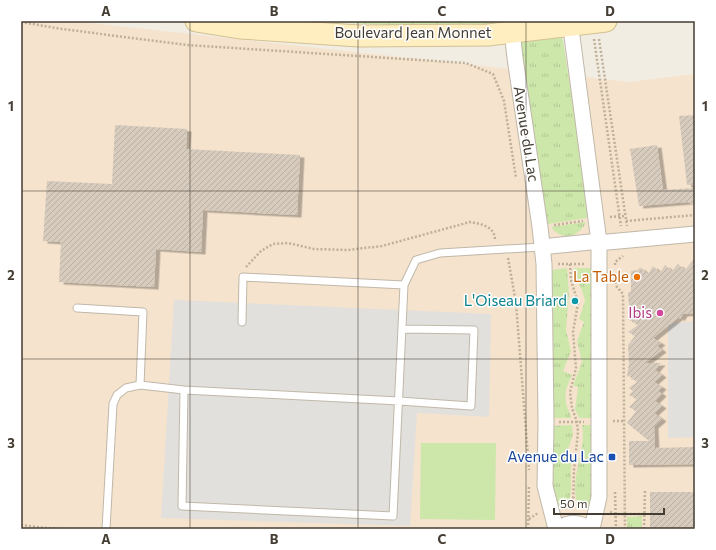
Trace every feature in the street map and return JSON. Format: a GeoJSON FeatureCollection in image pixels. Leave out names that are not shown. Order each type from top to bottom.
{"type":"FeatureCollection","features":[{"type":"Feature","properties":{"kind":"main road","name":"Boulevard Jean Monnet"},"geometry":{"type":"LineString","coordinates":[[196,21],[240,28],[359,36],[488,35],[511,26],[570,24],[599,31]]}},
{"type":"Feature","properties":{"kind":"street"},"geometry":{"type":"LineString","coordinates":[[558,529],[563,526],[577,523],[585,525],[591,529],[599,498],[598,242],[570,24]]}},
{"type":"Feature","properties":{"kind":"street","name":"Avenue du Lac"},"geometry":{"type":"LineString","coordinates":[[511,26],[514,58],[540,227],[544,264],[546,430],[545,486],[558,529]]}},
{"type":"Feature","properties":{"kind":"street"},"geometry":{"type":"LineString","coordinates":[[541,247],[695,234]]}},
{"type":"Feature","properties":{"kind":"lane"},"geometry":{"type":"LineString","coordinates":[[184,390],[182,506],[394,516],[404,285],[416,260],[440,253],[541,247]]}},
{"type":"Feature","properties":{"kind":"lane"},"geometry":{"type":"LineString","coordinates":[[242,322],[243,277],[404,285]]}},
{"type":"Feature","properties":{"kind":"lane"},"geometry":{"type":"LineString","coordinates":[[78,308],[143,312],[140,386]]}},
{"type":"Feature","properties":{"kind":"lane"},"geometry":{"type":"LineString","coordinates":[[106,529],[113,404],[117,395],[126,388],[140,386],[184,390],[471,406],[474,330],[402,329]]}},
{"type":"Feature","properties":{"kind":"path"},"geometry":{"type":"LineString","coordinates":[[21,22],[62,29],[187,45],[466,63],[493,74],[504,101],[517,185]]}},
{"type":"Feature","properties":{"kind":"path"},"geometry":{"type":"LineString","coordinates":[[599,31],[626,221],[623,240]]}},
{"type":"Feature","properties":{"kind":"path"},"geometry":{"type":"LineString","coordinates":[[599,31],[621,232],[630,254],[615,262],[615,270]]}},
{"type":"Feature","properties":{"kind":"path"},"geometry":{"type":"LineString","coordinates":[[606,218],[625,216]]}},
{"type":"Feature","properties":{"kind":"path"},"geometry":{"type":"LineString","coordinates":[[626,221],[695,216]]}},
{"type":"Feature","properties":{"kind":"path"},"geometry":{"type":"LineString","coordinates":[[551,225],[586,220]]}},
{"type":"Feature","properties":{"kind":"path"},"geometry":{"type":"LineString","coordinates":[[243,277],[245,268],[261,251],[273,244],[348,250],[382,246],[470,222],[484,224],[495,234],[496,240],[508,258],[516,303],[529,473]]}},
{"type":"Feature","properties":{"kind":"path"},"geometry":{"type":"LineString","coordinates":[[544,264],[615,264]]}},
{"type":"Feature","properties":{"kind":"path"},"geometry":{"type":"LineString","coordinates":[[570,264],[571,280],[578,303],[572,332],[576,368],[570,392],[578,432],[574,470],[573,507]]}},
{"type":"Feature","properties":{"kind":"path"},"geometry":{"type":"LineString","coordinates":[[615,277],[615,283],[623,294],[625,529]]}},
{"type":"Feature","properties":{"kind":"path"},"geometry":{"type":"LineString","coordinates":[[528,529],[529,481]]}},
{"type":"Feature","properties":{"kind":"path"},"geometry":{"type":"LineString","coordinates":[[644,529],[645,490]]}},
{"type":"Feature","properties":{"kind":"path"},"geometry":{"type":"LineString","coordinates":[[21,525],[66,529]]}},
{"type":"Feature","properties":{"kind":"shaded area"},"geometry":{"type":"Polygon","coordinates":[[[21,21],[72,21],[629,82],[695,74],[695,529],[21,529],[21,21]]]}},
{"type":"Feature","properties":{"kind":"shaded area"},"geometry":{"type":"Polygon","coordinates":[[[174,300],[491,314],[489,417],[417,413],[410,526],[161,518],[174,300]]]}},
{"type":"Feature","properties":{"kind":"shaded area"},"geometry":{"type":"Polygon","coordinates":[[[695,321],[695,437],[668,438],[668,324],[695,321]]]}},
{"type":"Feature","properties":{"kind":"green space"},"geometry":{"type":"Polygon","coordinates":[[[309,21],[503,21],[501,25],[405,26],[309,21]]]}},
{"type":"Feature","properties":{"kind":"green space"},"geometry":{"type":"Polygon","coordinates":[[[561,37],[563,40],[589,213],[587,218],[548,224],[546,221],[521,42],[523,39],[561,37]]]}},
{"type":"Feature","properties":{"kind":"green space"},"geometry":{"type":"Polygon","coordinates":[[[586,222],[579,232],[570,236],[560,234],[551,227],[586,222]]]}},
{"type":"Feature","properties":{"kind":"green space"},"geometry":{"type":"Polygon","coordinates":[[[567,268],[569,294],[566,330],[571,351],[563,371],[572,375],[566,395],[566,403],[571,418],[551,418],[551,270],[567,268]]]}},
{"type":"Feature","properties":{"kind":"green space"},"geometry":{"type":"Polygon","coordinates":[[[574,268],[592,268],[594,418],[579,418],[575,409],[578,387],[573,386],[582,362],[577,341],[584,322],[579,319],[585,301],[582,290],[575,277],[574,268]]]}},
{"type":"Feature","properties":{"kind":"green space"},"geometry":{"type":"Polygon","coordinates":[[[572,425],[573,435],[566,455],[573,459],[571,465],[571,491],[568,506],[555,505],[552,486],[551,426],[572,425]]]}},
{"type":"Feature","properties":{"kind":"green space"},"geometry":{"type":"Polygon","coordinates":[[[582,425],[594,425],[592,505],[578,505],[576,495],[576,475],[583,435],[582,425]]]}},
{"type":"Feature","properties":{"kind":"green space"},"geometry":{"type":"Polygon","coordinates":[[[421,443],[496,443],[495,520],[420,519],[421,443]]]}},
{"type":"Feature","properties":{"kind":"green space"},"geometry":{"type":"Polygon","coordinates":[[[642,516],[642,529],[627,529],[627,517],[642,516]]]}},
{"type":"Feature","properties":{"kind":"building"},"geometry":{"type":"Polygon","coordinates":[[[695,115],[695,185],[687,185],[679,116],[695,115]]]}},
{"type":"Feature","properties":{"kind":"building"},"geometry":{"type":"Polygon","coordinates":[[[115,125],[187,129],[186,149],[300,155],[297,215],[203,210],[201,252],[156,249],[154,287],[59,282],[61,242],[43,241],[47,181],[112,184],[115,125]]]}},
{"type":"Feature","properties":{"kind":"building"},"geometry":{"type":"Polygon","coordinates":[[[657,145],[663,190],[695,188],[695,205],[688,202],[639,206],[630,149],[657,145]]]}},
{"type":"Feature","properties":{"kind":"building"},"geometry":{"type":"Polygon","coordinates":[[[695,258],[695,313],[683,314],[680,319],[679,317],[653,338],[661,343],[657,346],[662,350],[645,363],[661,363],[655,370],[662,375],[654,382],[662,387],[658,391],[662,394],[655,401],[662,406],[654,413],[662,419],[654,426],[655,448],[695,447],[695,464],[629,465],[629,441],[649,441],[627,423],[636,411],[629,407],[637,399],[629,395],[633,391],[629,388],[637,382],[629,376],[627,377],[629,363],[628,345],[635,336],[628,332],[638,325],[628,319],[636,313],[629,307],[628,293],[631,291],[631,271],[638,270],[640,267],[648,274],[653,266],[660,273],[665,265],[672,271],[678,264],[685,270],[695,258]]]}},
{"type":"Feature","properties":{"kind":"building"},"geometry":{"type":"Polygon","coordinates":[[[650,492],[695,492],[695,529],[650,529],[650,492]]]}},
{"type":"Feature","properties":{"kind":"place","name":"La Table"},"geometry":{"type":"Point","coordinates":[637,277]}},
{"type":"Feature","properties":{"kind":"place","name":"L'Oiseau Briard"},"geometry":{"type":"Point","coordinates":[575,301]}},
{"type":"Feature","properties":{"kind":"place","name":"Ibis"},"geometry":{"type":"Point","coordinates":[660,313]}},
{"type":"Feature","properties":{"kind":"place","name":"Avenue du Lac"},"geometry":{"type":"Point","coordinates":[612,457]}}]}
